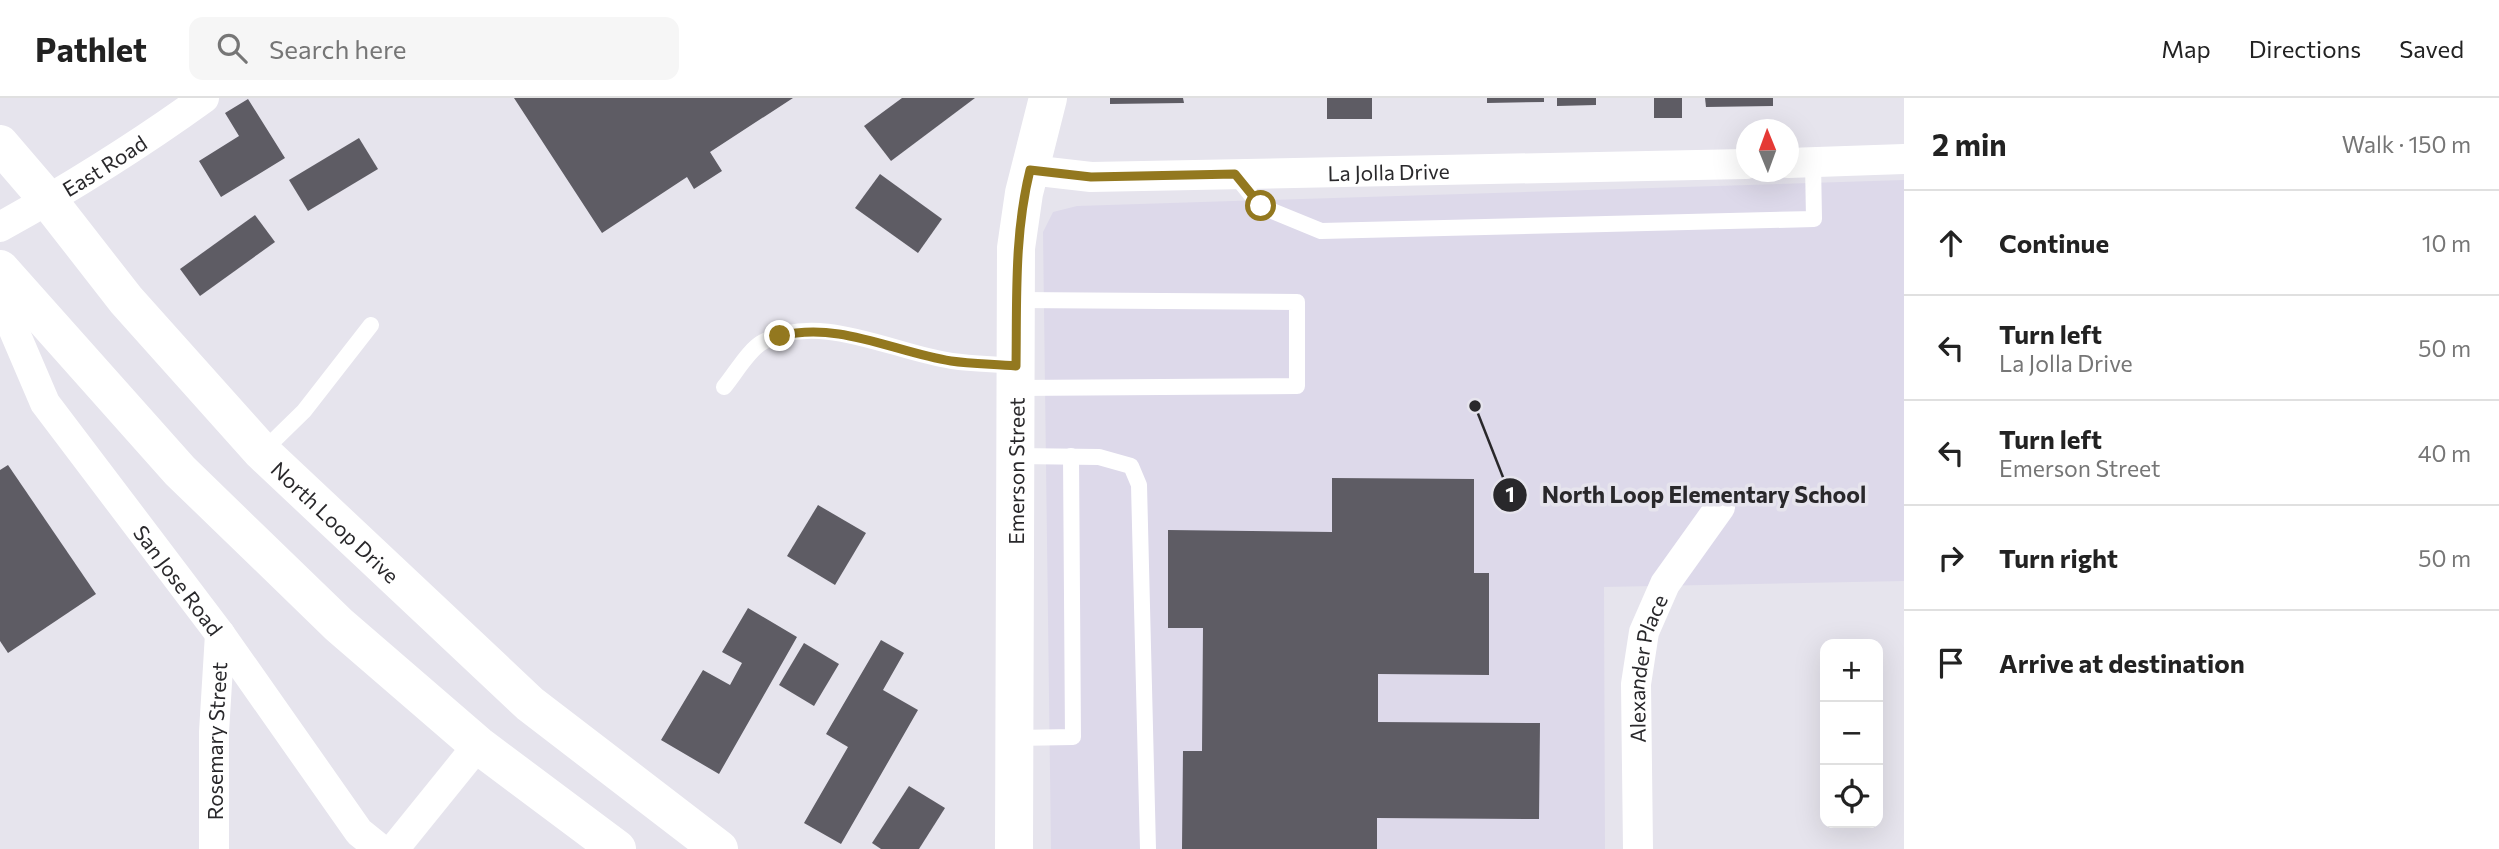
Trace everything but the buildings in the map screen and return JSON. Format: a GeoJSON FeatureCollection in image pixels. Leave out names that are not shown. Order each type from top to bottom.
{"type":"FeatureCollection","features":[{"type":"Feature","properties":{"kind":"main road","name":"Emerson Street"},"geometry":{"type":"LineString","coordinates":[[1014,849],[1016,248],[1024,193],[1048,98]]}},
{"type":"Feature","properties":{"kind":"main road","name":"North Loop Drive"},"geometry":{"type":"LineString","coordinates":[[0,144],[48,200],[126,300],[262,452],[530,704],[719,849]]}},
{"type":"Feature","properties":{"kind":"main road"},"geometry":{"type":"LineString","coordinates":[[0,269],[180,471],[339,625],[478,745],[617,849]]}},
{"type":"Feature","properties":{"kind":"street","name":"East Road"},"geometry":{"type":"LineString","coordinates":[[0,227],[154,134],[204,98]]}},
{"type":"Feature","properties":{"kind":"street"},"geometry":{"type":"LineString","coordinates":[[1801,163],[1904,159]]}},
{"type":"Feature","properties":{"kind":"street","name":"La Jolla Drive"},"geometry":{"type":"LineString","coordinates":[[1030,170],[1091,177],[1736,164]]}},
{"type":"Feature","properties":{"kind":"street","name":"San Jose Road"},"geometry":{"type":"LineString","coordinates":[[0,298],[45,402],[220,634],[359,832],[380,849]]}},
{"type":"Feature","properties":{"kind":"street","name":"Alexander Place"},"geometry":{"type":"LineString","coordinates":[[1639,849],[1636,684],[1644,632],[1665,584],[1720,507]]}},
{"type":"Feature","properties":{"kind":"street","name":"Rosemary Street"},"geometry":{"type":"LineString","coordinates":[[214,849],[214,732],[220,634]]}},
{"type":"Feature","properties":{"kind":"street"},"geometry":{"type":"LineString","coordinates":[[394,849],[478,745]]}},
{"type":"Feature","properties":{"kind":"lane"},"geometry":{"type":"LineString","coordinates":[[1235,174],[1261,206],[1321,231],[1814,219],[1801,163]]}},
{"type":"Feature","properties":{"kind":"lane"},"geometry":{"type":"LineString","coordinates":[[724,387],[755,348],[767,340],[794,332],[827,332],[870,340],[1016,377],[1297,386],[1297,302],[1017,300]]}},
{"type":"Feature","properties":{"kind":"lane"},"geometry":{"type":"LineString","coordinates":[[262,452],[304,411],[370,326]]}},
{"type":"Feature","properties":{"kind":"lane"},"geometry":{"type":"LineString","coordinates":[[1016,456],[1099,457],[1130,466],[1139,485],[1148,849]]}},
{"type":"Feature","properties":{"kind":"lane"},"geometry":{"type":"LineString","coordinates":[[1016,738],[1073,737],[1071,456]]}},
{"type":"Feature","properties":{"kind":"shaded area"},"geometry":{"type":"Polygon","coordinates":[[[1904,180],[1904,581],[1604,587],[1605,849],[1051,849],[1043,232],[1053,212],[1077,206],[1904,180]]]}},
{"type":"Feature","properties":{"kind":"place","name":"North Loop Elementary School"},"geometry":{"type":"Point","coordinates":[1475,406]}},
{"type":"Feature","properties":{"kind":"route"},"geometry":{"type":"LineString","coordinates":[[780,336],[794,332],[827,332],[950,361],[1016,366],[1016,248],[1030,170],[1091,177],[1235,174],[1261,206]]}}]}
